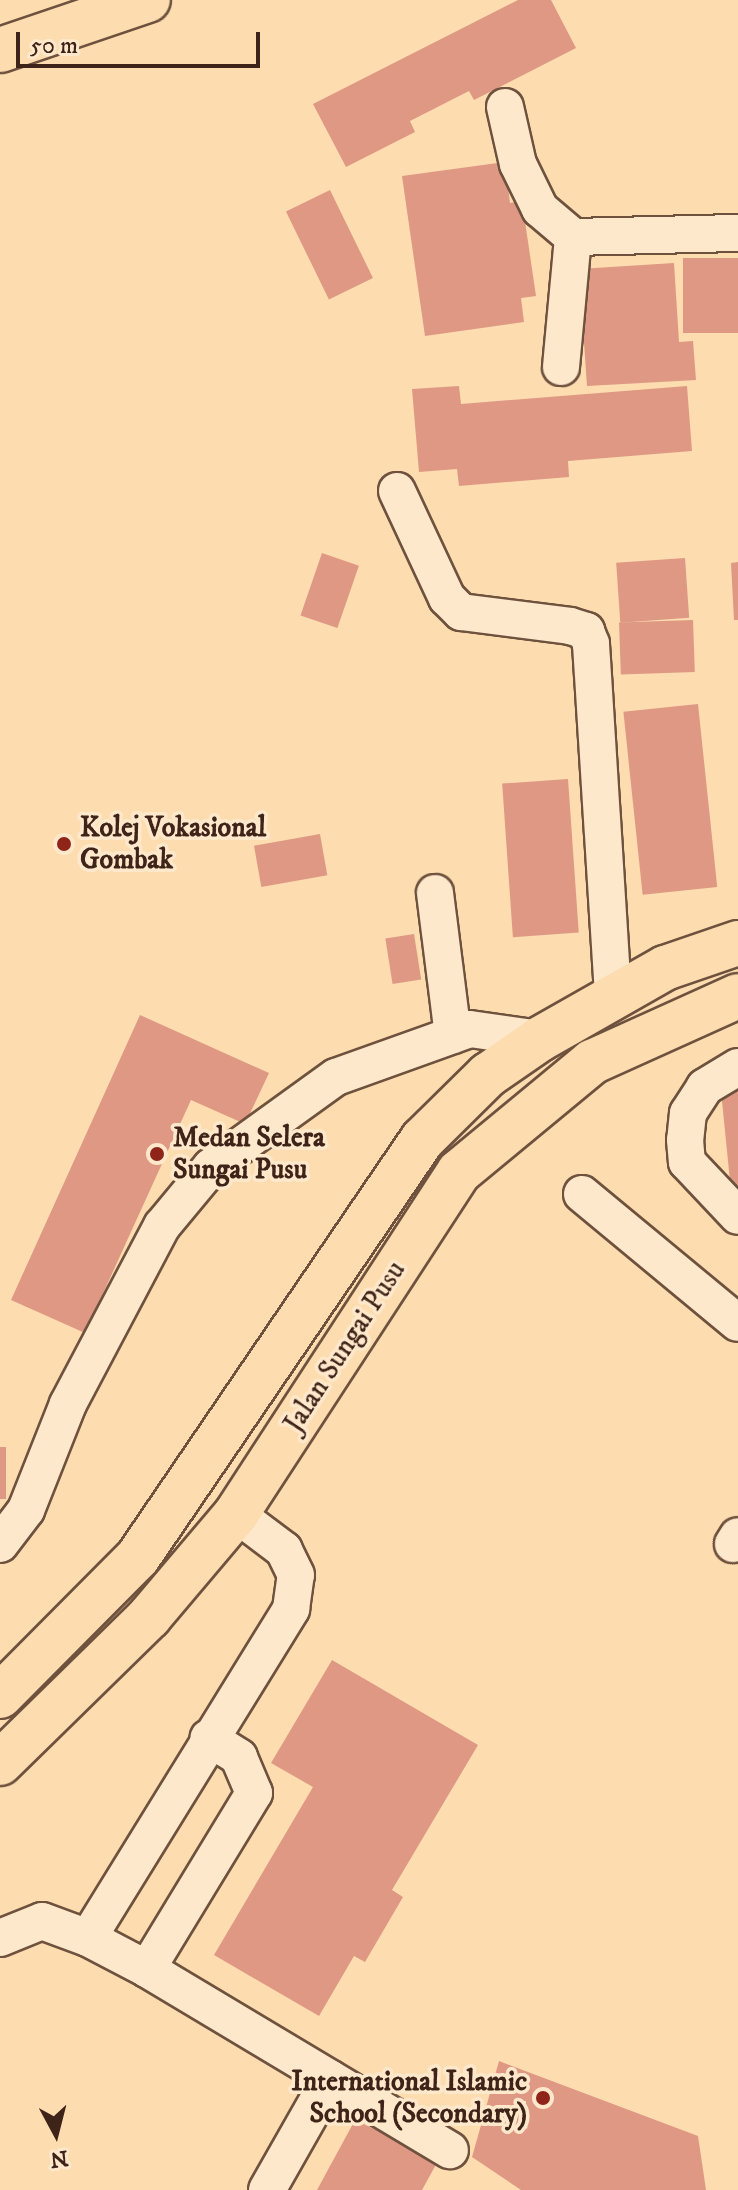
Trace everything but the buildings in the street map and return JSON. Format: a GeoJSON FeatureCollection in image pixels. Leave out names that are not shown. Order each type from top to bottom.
{"type":"FeatureCollection","features":[{"type":"Feature","properties":{"kind":"main road"},"geometry":{"type":"LineString","coordinates":[[0,50],[148,0]]}},
{"type":"Feature","properties":{"kind":"main road","name":"Jalan Sungai Pusu"},"geometry":{"type":"LineString","coordinates":[[0,1696],[138,1557],[422,1140],[488,1075],[540,1039],[665,968],[738,943]]}},
{"type":"Feature","properties":{"kind":"main road","name":"Jalan Sungai Pusu"},"geometry":{"type":"LineString","coordinates":[[0,1763],[149,1617],[236,1514],[459,1172],[592,1062],[738,996]]}},
{"type":"Feature","properties":{"kind":"street"},"geometry":{"type":"LineString","coordinates":[[505,107],[518,164],[540,209],[573,237],[738,233]]}},
{"type":"Feature","properties":{"kind":"street"},"geometry":{"type":"LineString","coordinates":[[561,367],[573,237]]}},
{"type":"Feature","properties":{"kind":"street"},"geometry":{"type":"LineString","coordinates":[[397,491],[447,598],[461,612],[570,626],[586,631],[591,644],[613,997]]}},
{"type":"Feature","properties":{"kind":"street"},"geometry":{"type":"LineString","coordinates":[[435,893],[453,1035]]}},
{"type":"Feature","properties":{"kind":"street"},"geometry":{"type":"LineString","coordinates":[[0,1544],[26,1510],[68,1404],[162,1226],[211,1167],[336,1077],[470,1029],[540,1039]]}},
{"type":"Feature","properties":{"kind":"street"},"geometry":{"type":"LineString","coordinates":[[738,1067],[705,1087],[688,1113],[685,1140],[687,1162],[738,1216]]}},
{"type":"Feature","properties":{"kind":"street"},"geometry":{"type":"LineString","coordinates":[[582,1194],[738,1323]]}},
{"type":"Feature","properties":{"kind":"street"},"geometry":{"type":"LineString","coordinates":[[88,1938],[291,1609],[296,1575],[284,1550],[236,1514]]}},
{"type":"Feature","properties":{"kind":"street"},"geometry":{"type":"LineString","coordinates":[[147,1969],[254,1793],[239,1757],[209,1738]]}},
{"type":"Feature","properties":{"kind":"street"},"geometry":{"type":"LineString","coordinates":[[0,1938],[42,1921],[88,1938],[147,1969],[450,2150]]}},
{"type":"Feature","properties":{"kind":"street"},"geometry":{"type":"LineString","coordinates":[[267,2190],[330,2079]]}},
{"type":"Feature","properties":{"kind":"place","name":"Kolej Vokasional Gombak"},"geometry":{"type":"Point","coordinates":[64,844]}},
{"type":"Feature","properties":{"kind":"place","name":"Medan Selera Sungai Pusu"},"geometry":{"type":"Point","coordinates":[157,1154]}},
{"type":"Feature","properties":{"kind":"place","name":"International Islamic School (Secondary)"},"geometry":{"type":"Point","coordinates":[543,2098]}}]}
